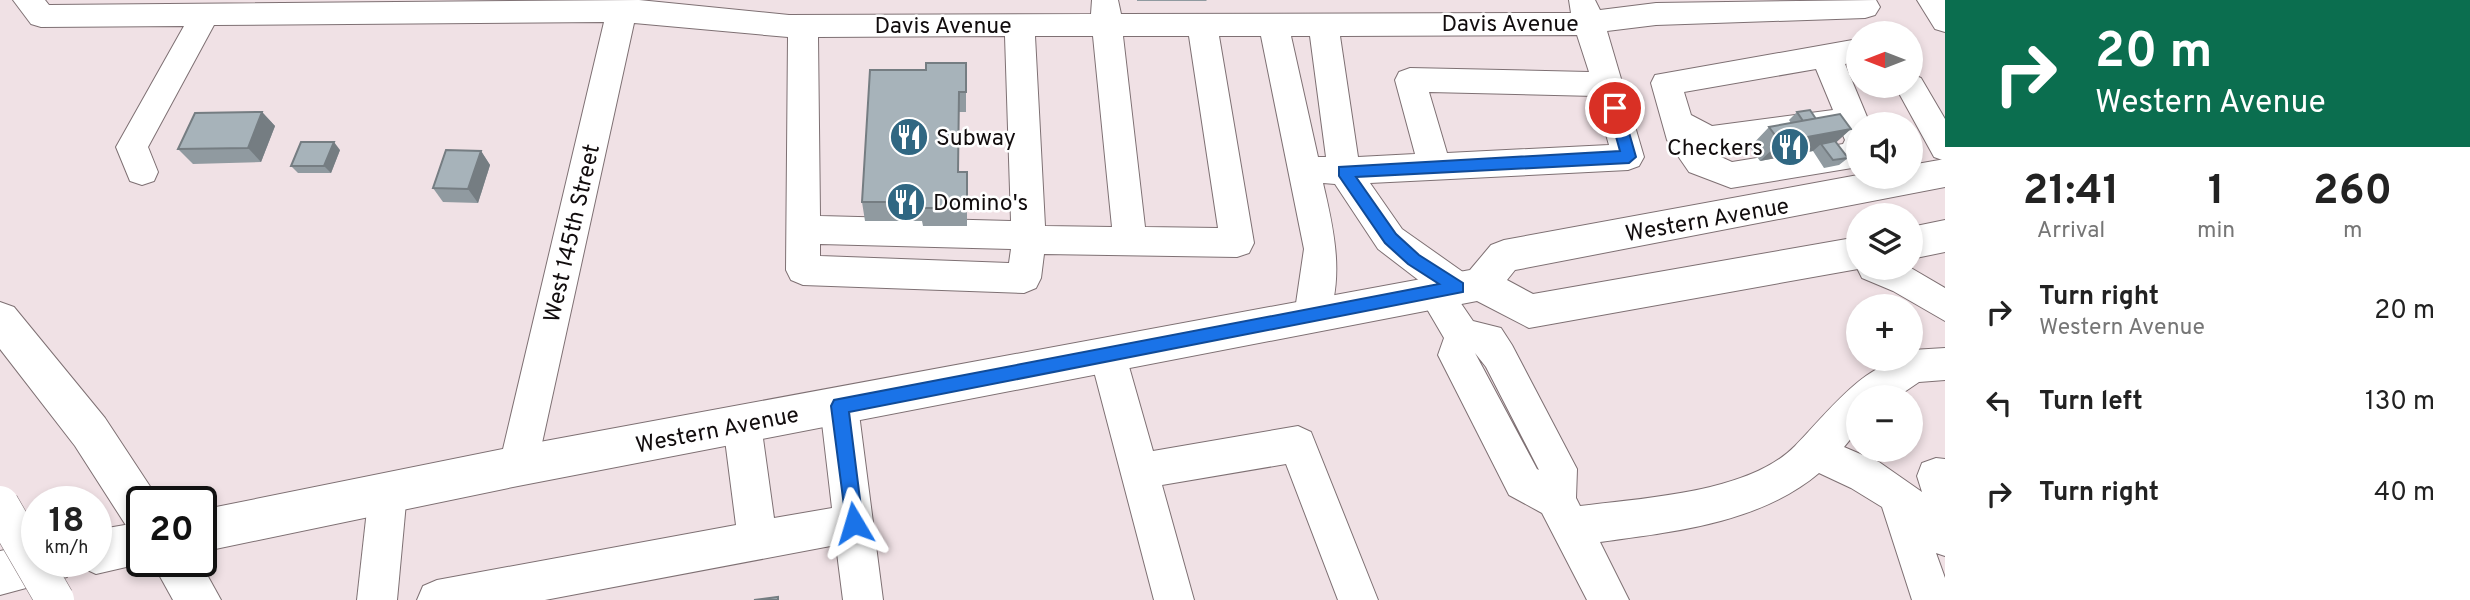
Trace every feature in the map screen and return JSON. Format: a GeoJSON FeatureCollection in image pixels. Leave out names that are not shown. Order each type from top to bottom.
{"type":"FeatureCollection","features":[{"type":"Feature","properties":{"kind":"main road","name":"Western Avenue"},"geometry":{"type":"LineString","coordinates":[[217,528],[518,466],[1458,288],[1504,256],[1945,173]]}},
{"type":"Feature","properties":{"kind":"main road"},"geometry":{"type":"LineString","coordinates":[[1923,241],[1945,236]]}},
{"type":"Feature","properties":{"kind":"main road"},"geometry":{"type":"LineString","coordinates":[[1458,288],[1529,312],[1846,261]]}},
{"type":"Feature","properties":{"kind":"main road"},"geometry":{"type":"LineString","coordinates":[[0,319],[90,432],[126,487]]}},
{"type":"Feature","properties":{"kind":"main road"},"geometry":{"type":"LineString","coordinates":[[0,505],[55,600]]}},
{"type":"Feature","properties":{"kind":"main road"},"geometry":{"type":"LineString","coordinates":[[0,573],[21,568]]}},
{"type":"Feature","properties":{"kind":"main road"},"geometry":{"type":"LineString","coordinates":[[184,577],[199,600]]}},
{"type":"Feature","properties":{"kind":"street","name":"Davis Avenue"},"geometry":{"type":"LineString","coordinates":[[28,0],[41,16],[623,6],[796,17],[1018,24],[1106,12],[1202,24],[1323,23],[1586,11],[1656,14],[1863,4]]}},
{"type":"Feature","properties":{"kind":"street"},"geometry":{"type":"LineString","coordinates":[[1932,0],[1945,20]]}},
{"type":"Feature","properties":{"kind":"street"},"geometry":{"type":"LineString","coordinates":[[1863,4],[1873,21]]}},
{"type":"Feature","properties":{"kind":"street","name":"West 145th Street"},"geometry":{"type":"LineString","coordinates":[[518,466],[623,6]]}},
{"type":"Feature","properties":{"kind":"street"},"geometry":{"type":"LineString","coordinates":[[1304,169],[1344,171],[1629,157],[1586,11]]}},
{"type":"Feature","properties":{"kind":"street"},"geometry":{"type":"LineString","coordinates":[[1106,12],[1130,242]]}},
{"type":"Feature","properties":{"kind":"street"},"geometry":{"type":"LineString","coordinates":[[142,173],[132,147],[205,15]]}},
{"type":"Feature","properties":{"kind":"street"},"geometry":{"type":"LineString","coordinates":[[796,17],[803,230],[1130,242],[1237,243],[1202,24]]}},
{"type":"Feature","properties":{"kind":"street"},"geometry":{"type":"LineString","coordinates":[[1273,23],[1321,249],[1312,317]]}},
{"type":"Feature","properties":{"kind":"street"},"geometry":{"type":"LineString","coordinates":[[1323,23],[1344,171],[1390,239],[1414,259],[1458,288],[1463,336],[1456,355],[1523,482],[1563,513],[1609,600]]}},
{"type":"Feature","properties":{"kind":"street"},"geometry":{"type":"LineString","coordinates":[[1018,24],[1029,237]]}},
{"type":"Feature","properties":{"kind":"street"},"geometry":{"type":"LineString","coordinates":[[1846,52],[1666,83],[1683,140],[1700,163],[1731,175],[1846,156]]}},
{"type":"Feature","properties":{"kind":"street"},"geometry":{"type":"LineString","coordinates":[[1826,55],[1849,112]]}},
{"type":"Feature","properties":{"kind":"street"},"geometry":{"type":"LineString","coordinates":[[1435,167],[1410,80],[1608,84]]}},
{"type":"Feature","properties":{"kind":"street"},"geometry":{"type":"LineString","coordinates":[[1917,98],[1945,148]]}},
{"type":"Feature","properties":{"kind":"street"},"geometry":{"type":"LineString","coordinates":[[1903,280],[1945,306]]}},
{"type":"Feature","properties":{"kind":"street"},"geometry":{"type":"LineString","coordinates":[[1108,356],[1174,600]]}},
{"type":"Feature","properties":{"kind":"street"},"geometry":{"type":"LineString","coordinates":[[1884,385],[1912,366],[1945,364]]}},
{"type":"Feature","properties":{"kind":"street"},"geometry":{"type":"LineString","coordinates":[[839,406],[863,600]]}},
{"type":"Feature","properties":{"kind":"street"},"geometry":{"type":"LineString","coordinates":[[1563,513],[1659,513],[1758,491],[1804,463],[1846,418]]}},
{"type":"Feature","properties":{"kind":"street"},"geometry":{"type":"LineString","coordinates":[[742,424],[758,541]]}},
{"type":"Feature","properties":{"kind":"street"},"geometry":{"type":"LineString","coordinates":[[1139,471],[1297,444],[1358,600]]}},
{"type":"Feature","properties":{"kind":"street"},"geometry":{"type":"LineString","coordinates":[[1813,452],[1865,475],[1897,495],[1945,537]]}},
{"type":"Feature","properties":{"kind":"street"},"geometry":{"type":"LineString","coordinates":[[1945,477],[1936,476],[1945,502]]}},
{"type":"Feature","properties":{"kind":"street"},"geometry":{"type":"LineString","coordinates":[[377,600],[388,492]]}},
{"type":"Feature","properties":{"kind":"street"},"geometry":{"type":"LineString","coordinates":[[1897,495],[1932,600]]}},
{"type":"Feature","properties":{"kind":"street"},"geometry":{"type":"LineString","coordinates":[[437,600],[854,523]]}},
{"type":"Feature","properties":{"kind":"building"},"geometry":{"type":"Polygon","coordinates":[[[926,63],[966,63],[966,92],[959,92],[958,172],[967,172],[967,208],[922,208],[920,202],[862,202],[870,70],[926,70],[926,63]]]}},
{"type":"Feature","properties":{"kind":"building"},"geometry":{"type":"Polygon","coordinates":[[[1810,110],[1816,119],[1803,121],[1797,112],[1810,110]]]}},
{"type":"Feature","properties":{"kind":"building"},"geometry":{"type":"Polygon","coordinates":[[[262,112],[248,148],[178,149],[195,113],[262,112]]]}},
{"type":"Feature","properties":{"kind":"building"},"geometry":{"type":"Polygon","coordinates":[[[1840,114],[1846,122],[1846,130],[1780,142],[1769,127],[1840,114]]]}},
{"type":"Feature","properties":{"kind":"building"},"geometry":{"type":"Polygon","coordinates":[[[1835,141],[1846,158],[1833,160],[1821,144],[1835,141]]]}},
{"type":"Feature","properties":{"kind":"building"},"geometry":{"type":"Polygon","coordinates":[[[301,142],[334,142],[324,166],[291,166],[301,142]]]}},
{"type":"Feature","properties":{"kind":"building"},"geometry":{"type":"Polygon","coordinates":[[[446,150],[481,151],[468,189],[433,188],[446,150]]]}},
{"type":"Feature","properties":{"kind":"building"},"geometry":{"type":"Polygon","coordinates":[[[778,597],[778,600],[754,600],[778,597]]]}},
{"type":"Feature","properties":{"kind":"place","name":"Subway"},"geometry":{"type":"Point","coordinates":[909,137]}},
{"type":"Feature","properties":{"kind":"place","name":"Checkers"},"geometry":{"type":"Point","coordinates":[1790,147]}},
{"type":"Feature","properties":{"kind":"place","name":"Domino's"},"geometry":{"type":"Point","coordinates":[906,202]}},
{"type":"Feature","properties":{"kind":"route"},"geometry":{"type":"LineString","coordinates":[[854,523],[839,406],[1458,288],[1414,259],[1390,239],[1344,171],[1629,157],[1615,108]]}}]}
